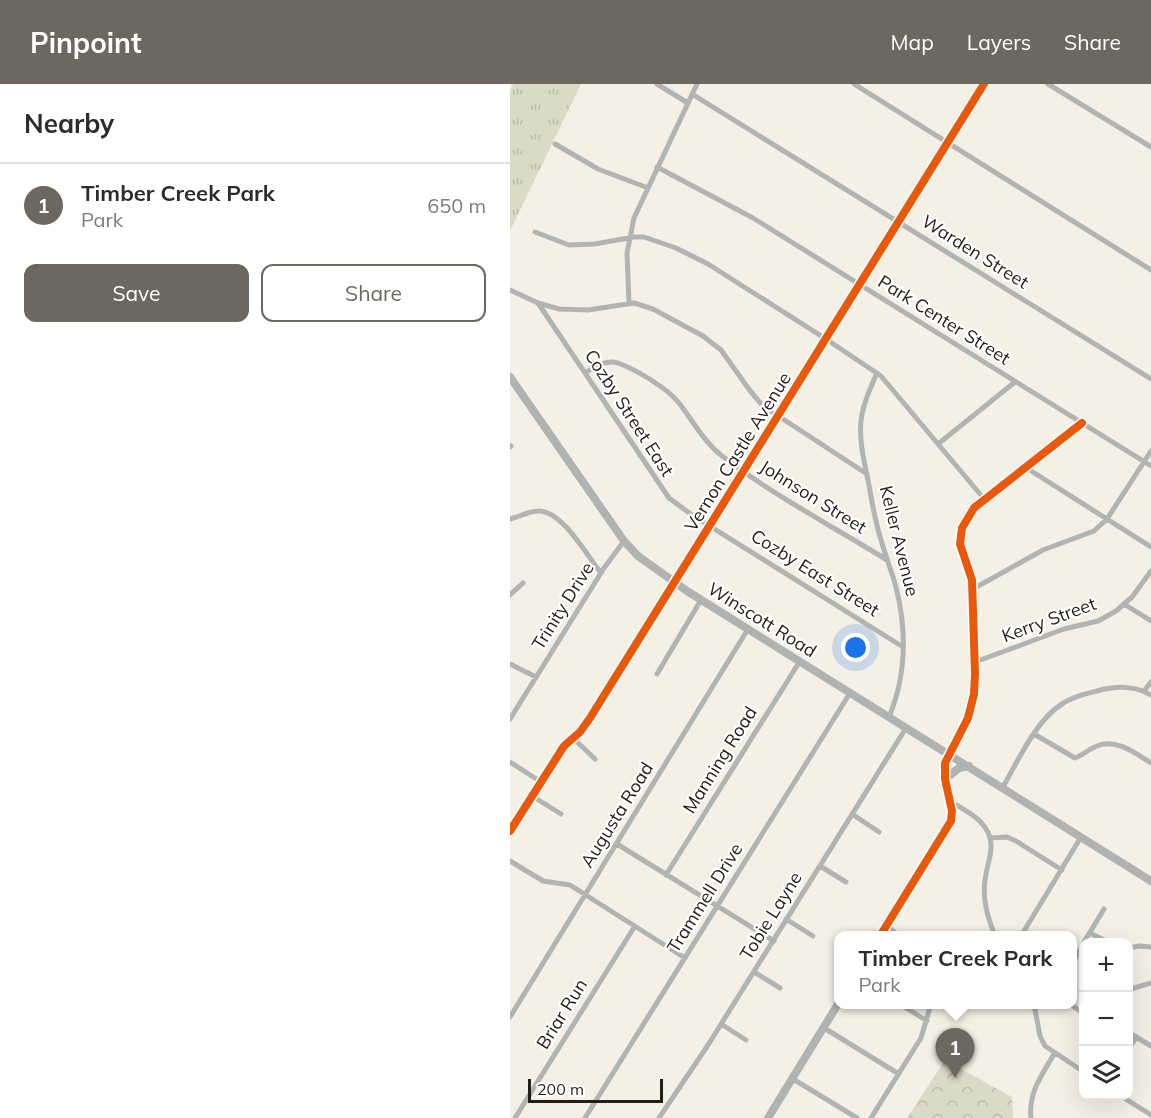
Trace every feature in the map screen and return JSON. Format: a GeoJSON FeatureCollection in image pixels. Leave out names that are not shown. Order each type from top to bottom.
{"type":"FeatureCollection","features":[{"type":"Feature","properties":{"kind":"main road","name":"Winscott Road"},"geometry":{"type":"LineString","coordinates":[[510,377],[624,541],[638,556],[674,583],[1151,881]]}},
{"type":"Feature","properties":{"kind":"main road"},"geometry":{"type":"LineString","coordinates":[[883,931],[948,828],[952,811],[945,779],[945,763],[949,754]]}},
{"type":"Feature","properties":{"kind":"main road"},"geometry":{"type":"LineString","coordinates":[[945,779],[959,768],[969,766]]}},
{"type":"Feature","properties":{"kind":"main road"},"geometry":{"type":"LineString","coordinates":[[768,1118],[835,1009]]}},
{"type":"Feature","properties":{"kind":"street"},"geometry":{"type":"LineString","coordinates":[[657,84],[688,103]]}},
{"type":"Feature","properties":{"kind":"street"},"geometry":{"type":"LineString","coordinates":[[629,303],[627,253],[634,218],[697,84]]}},
{"type":"Feature","properties":{"kind":"street"},"geometry":{"type":"LineString","coordinates":[[854,84],[1151,270]]}},
{"type":"Feature","properties":{"kind":"street","name":"Vernon Castle Avenue"},"geometry":{"type":"LineString","coordinates":[[510,831],[564,746],[591,718],[984,84]]}},
{"type":"Feature","properties":{"kind":"street"},"geometry":{"type":"LineString","coordinates":[[1048,84],[1151,147]]}},
{"type":"Feature","properties":{"kind":"street","name":"Warden Street"},"geometry":{"type":"LineString","coordinates":[[692,94],[1151,379]]}},
{"type":"Feature","properties":{"kind":"street"},"geometry":{"type":"LineString","coordinates":[[555,144],[598,169],[648,189]]}},
{"type":"Feature","properties":{"kind":"street","name":"Park Center Street"},"geometry":{"type":"LineString","coordinates":[[657,167],[753,219],[1151,466]]}},
{"type":"Feature","properties":{"kind":"street"},"geometry":{"type":"LineString","coordinates":[[535,232],[569,245],[644,237],[654,239],[692,256],[826,339],[877,374],[890,386],[985,500]]}},
{"type":"Feature","properties":{"kind":"street"},"geometry":{"type":"LineString","coordinates":[[510,290],[538,303],[573,310],[588,310],[629,303],[653,309],[713,343],[730,361],[751,392],[777,417],[867,474]]}},
{"type":"Feature","properties":{"kind":"street","name":"Cozby Street East"},"geometry":{"type":"LineString","coordinates":[[538,303],[662,490],[676,504],[710,526]]}},
{"type":"Feature","properties":{"kind":"street","name":"Johnson Street"},"geometry":{"type":"LineString","coordinates":[[585,373],[610,361],[646,378],[669,393],[710,445],[744,471],[887,560]]}},
{"type":"Feature","properties":{"kind":"street","name":"Keller Avenue"},"geometry":{"type":"LineString","coordinates":[[877,374],[864,404],[861,440],[881,542],[896,585],[902,613],[903,647],[900,686],[889,717]]}},
{"type":"Feature","properties":{"kind":"street"},"geometry":{"type":"LineString","coordinates":[[938,444],[1015,382]]}},
{"type":"Feature","properties":{"kind":"street"},"geometry":{"type":"LineString","coordinates":[[949,754],[968,718],[975,662],[973,589],[969,565],[960,544],[960,536],[968,516],[1025,467],[1082,423]]}},
{"type":"Feature","properties":{"kind":"street"},"geometry":{"type":"LineString","coordinates":[[973,589],[1043,550],[1088,535],[1107,519],[1151,451]]}},
{"type":"Feature","properties":{"kind":"street"},"geometry":{"type":"LineString","coordinates":[[1025,467],[1151,547]]}},
{"type":"Feature","properties":{"kind":"street"},"geometry":{"type":"LineString","coordinates":[[510,519],[540,511],[556,518],[568,529],[602,573]]}},
{"type":"Feature","properties":{"kind":"street","name":"Cozby East Street"},"geometry":{"type":"LineString","coordinates":[[710,526],[903,647]]}},
{"type":"Feature","properties":{"kind":"street","name":"Trinity Drive"},"geometry":{"type":"LineString","coordinates":[[510,719],[624,541]]}},
{"type":"Feature","properties":{"kind":"street","name":"Kerry Street"},"geometry":{"type":"LineString","coordinates":[[975,662],[1064,629],[1098,621],[1124,604],[1140,588],[1151,571]]}},
{"type":"Feature","properties":{"kind":"street"},"geometry":{"type":"LineString","coordinates":[[510,596],[523,583]]}},
{"type":"Feature","properties":{"kind":"street"},"geometry":{"type":"LineString","coordinates":[[657,674],[701,600]]}},
{"type":"Feature","properties":{"kind":"street"},"geometry":{"type":"LineString","coordinates":[[1124,604],[1151,621]]}},
{"type":"Feature","properties":{"kind":"street","name":"Augusta Road"},"geometry":{"type":"LineString","coordinates":[[510,1017],[748,629]]}},
{"type":"Feature","properties":{"kind":"street","name":"Manning Road"},"geometry":{"type":"LineString","coordinates":[[666,875],[800,661]]}},
{"type":"Feature","properties":{"kind":"street"},"geometry":{"type":"LineString","coordinates":[[510,664],[536,677]]}},
{"type":"Feature","properties":{"kind":"street"},"geometry":{"type":"LineString","coordinates":[[1144,691],[1151,682]]}},
{"type":"Feature","properties":{"kind":"street"},"geometry":{"type":"LineString","coordinates":[[1003,787],[1034,734],[1052,711],[1067,700],[1116,687],[1132,687],[1151,695]]}},
{"type":"Feature","properties":{"kind":"street","name":"Trammell Drive"},"geometry":{"type":"LineString","coordinates":[[585,1118],[850,693]]}},
{"type":"Feature","properties":{"kind":"street","name":"Tobie Layne"},"geometry":{"type":"LineString","coordinates":[[659,1118],[774,941],[906,728]]}},
{"type":"Feature","properties":{"kind":"street"},"geometry":{"type":"LineString","coordinates":[[1034,734],[1075,758],[1100,744],[1109,744],[1122,747],[1151,763]]}},
{"type":"Feature","properties":{"kind":"street"},"geometry":{"type":"LineString","coordinates":[[573,738],[596,759]]}},
{"type":"Feature","properties":{"kind":"street"},"geometry":{"type":"LineString","coordinates":[[510,762],[541,782]]}},
{"type":"Feature","properties":{"kind":"street"},"geometry":{"type":"LineString","coordinates":[[532,796],[561,814]]}},
{"type":"Feature","properties":{"kind":"street"},"geometry":{"type":"LineString","coordinates":[[951,802],[978,819],[990,838],[991,850],[984,882],[984,896],[993,931]]}},
{"type":"Feature","properties":{"kind":"street"},"geometry":{"type":"LineString","coordinates":[[852,814],[879,832]]}},
{"type":"Feature","properties":{"kind":"street"},"geometry":{"type":"LineString","coordinates":[[990,838],[1007,837],[1062,870]]}},
{"type":"Feature","properties":{"kind":"street"},"geometry":{"type":"LineString","coordinates":[[1025,931],[1081,837]]}},
{"type":"Feature","properties":{"kind":"street"},"geometry":{"type":"LineString","coordinates":[[617,844],[774,941]]}},
{"type":"Feature","properties":{"kind":"street"},"geometry":{"type":"LineString","coordinates":[[510,861],[543,881],[570,885],[685,958]]}},
{"type":"Feature","properties":{"kind":"street"},"geometry":{"type":"LineString","coordinates":[[820,866],[846,882]]}},
{"type":"Feature","properties":{"kind":"street"},"geometry":{"type":"LineString","coordinates":[[1087,938],[1104,909]]}},
{"type":"Feature","properties":{"kind":"street"},"geometry":{"type":"LineString","coordinates":[[786,920],[813,936]]}},
{"type":"Feature","properties":{"kind":"street"},"geometry":{"type":"LineString","coordinates":[[886,925],[893,931]]}},
{"type":"Feature","properties":{"kind":"street","name":"Briar Run"},"geometry":{"type":"LineString","coordinates":[[514,1118],[635,927]]}},
{"type":"Feature","properties":{"kind":"street"},"geometry":{"type":"LineString","coordinates":[[1090,933],[1100,938]]}},
{"type":"Feature","properties":{"kind":"street"},"geometry":{"type":"LineString","coordinates":[[1133,947],[1151,946]]}},
{"type":"Feature","properties":{"kind":"street"},"geometry":{"type":"LineString","coordinates":[[754,972],[780,988]]}},
{"type":"Feature","properties":{"kind":"street"},"geometry":{"type":"LineString","coordinates":[[1133,988],[1151,983]]}},
{"type":"Feature","properties":{"kind":"street"},"geometry":{"type":"LineString","coordinates":[[907,1009],[927,1021]]}},
{"type":"Feature","properties":{"kind":"street"},"geometry":{"type":"LineString","coordinates":[[871,1118],[915,1048],[930,1009]]}},
{"type":"Feature","properties":{"kind":"street"},"geometry":{"type":"LineString","coordinates":[[1035,1009],[1041,1040],[1054,1054],[1079,1070]]}},
{"type":"Feature","properties":{"kind":"street"},"geometry":{"type":"LineString","coordinates":[[721,1024],[746,1040]]}},
{"type":"Feature","properties":{"kind":"street"},"geometry":{"type":"LineString","coordinates":[[824,1028],[899,1074]]}},
{"type":"Feature","properties":{"kind":"street"},"geometry":{"type":"LineString","coordinates":[[1133,1035],[1151,1046]]}},
{"type":"Feature","properties":{"kind":"street"},"geometry":{"type":"LineString","coordinates":[[1130,1046],[1137,1037]]}},
{"type":"Feature","properties":{"kind":"street"},"geometry":{"type":"LineString","coordinates":[[1031,1118],[1029,1106],[1034,1089],[1054,1054]]}},
{"type":"Feature","properties":{"kind":"street"},"geometry":{"type":"LineString","coordinates":[[793,1079],[857,1118]]}},
{"type":"Feature","properties":{"kind":"street"},"geometry":{"type":"LineString","coordinates":[[1128,1100],[1151,1115]]}},
{"type":"Feature","properties":{"kind":"green space"},"geometry":{"type":"Polygon","coordinates":[[[513,84],[581,84],[510,231],[510,92],[513,84]]]}},
{"type":"Feature","properties":{"kind":"green space"},"geometry":{"type":"Polygon","coordinates":[[[945,1060],[1012,1097],[1013,1118],[907,1118],[945,1060]]]}},
{"type":"Feature","properties":{"kind":"cycle path"},"geometry":{"type":"LineString","coordinates":[[510,831],[564,746],[580,732],[590,718],[984,84]]}},
{"type":"Feature","properties":{"kind":"cycle path"},"geometry":{"type":"LineString","coordinates":[[883,931],[951,821],[952,811],[945,779],[945,763],[968,718],[974,694],[975,674],[972,580],[960,544],[962,528],[974,508],[1082,423]]}},
{"type":"Feature","properties":{"kind":"place","name":"Timber Creek Park"},"geometry":{"type":"Point","coordinates":[955,1078]}}]}
